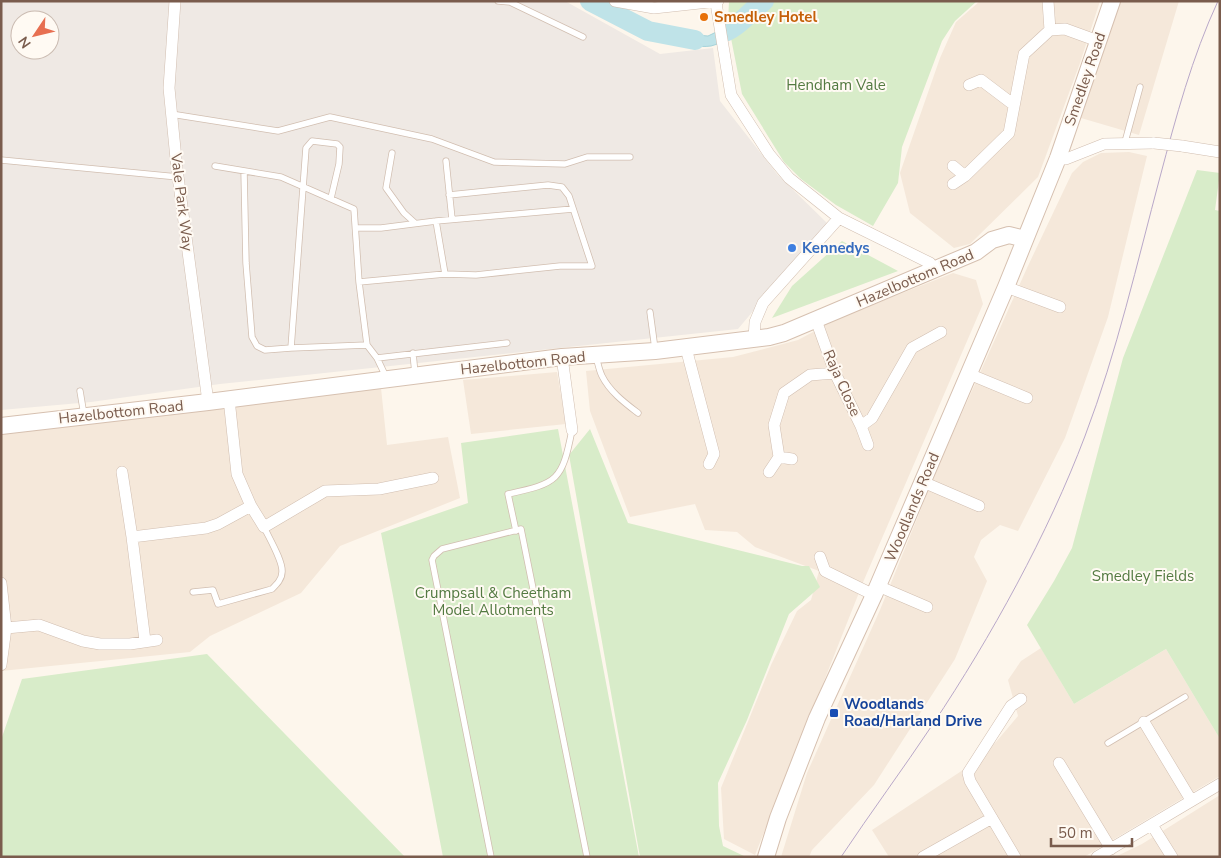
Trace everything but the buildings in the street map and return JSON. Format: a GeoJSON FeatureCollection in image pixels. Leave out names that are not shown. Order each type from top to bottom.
{"type":"FeatureCollection","features":[{"type":"Feature","properties":{"kind":"street","name":"Vale Park Way"},"geometry":{"type":"LineString","coordinates":[[175,1],[169,88],[171,114],[208,402]]}},
{"type":"Feature","properties":{"kind":"street"},"geometry":{"type":"LineString","coordinates":[[1048,1],[1050,30]]}},
{"type":"Feature","properties":{"kind":"street","name":"Smedley Road"},"geometry":{"type":"LineString","coordinates":[[1058,158],[1112,1]]}},
{"type":"Feature","properties":{"kind":"street"},"geometry":{"type":"LineString","coordinates":[[617,2],[654,8],[717,2],[731,95],[769,154],[789,178],[839,218],[930,263],[934,271]]}},
{"type":"Feature","properties":{"kind":"street"},"geometry":{"type":"LineString","coordinates":[[952,184],[964,176],[1009,133],[1024,54],[1050,30],[1065,29],[1098,41]]}},
{"type":"Feature","properties":{"kind":"street"},"geometry":{"type":"LineString","coordinates":[[969,86],[981,75],[1014,105]]}},
{"type":"Feature","properties":{"kind":"street"},"geometry":{"type":"LineString","coordinates":[[1058,158],[1066,159],[1104,144],[1125,142],[1154,143],[1220,152]]}},
{"type":"Feature","properties":{"kind":"street","name":"Woodlands Road"},"geometry":{"type":"LineString","coordinates":[[766,857],[778,818],[817,718],[876,590],[969,374],[1058,158]]}},
{"type":"Feature","properties":{"kind":"street"},"geometry":{"type":"LineString","coordinates":[[953,166],[964,176]]}},
{"type":"Feature","properties":{"kind":"street"},"geometry":{"type":"LineString","coordinates":[[754,340],[755,322],[763,303],[784,282],[839,218]]}},
{"type":"Feature","properties":{"kind":"street","name":"Hazelbottom Road"},"geometry":{"type":"LineString","coordinates":[[1,426],[562,357],[655,351],[754,340],[784,333],[934,271],[976,252],[992,240],[1010,235],[1025,239]]}},
{"type":"Feature","properties":{"kind":"street"},"geometry":{"type":"LineString","coordinates":[[1006,287],[1060,307]]}},
{"type":"Feature","properties":{"kind":"street","name":"Raja Close"},"geometry":{"type":"LineString","coordinates":[[816,320],[835,373],[861,426],[868,446]]}},
{"type":"Feature","properties":{"kind":"street"},"geometry":{"type":"LineString","coordinates":[[861,426],[872,418],[912,348],[941,332]]}},
{"type":"Feature","properties":{"kind":"street"},"geometry":{"type":"LineString","coordinates":[[686,348],[714,454],[709,464]]}},
{"type":"Feature","properties":{"kind":"street"},"geometry":{"type":"LineString","coordinates":[[562,357],[572,430]]}},
{"type":"Feature","properties":{"kind":"street"},"geometry":{"type":"LineString","coordinates":[[769,472],[779,457],[774,426],[784,393],[810,375],[835,373]]}},
{"type":"Feature","properties":{"kind":"street"},"geometry":{"type":"LineString","coordinates":[[969,374],[1027,398]]}},
{"type":"Feature","properties":{"kind":"street"},"geometry":{"type":"LineString","coordinates":[[229,399],[237,474],[264,527],[325,491],[379,489],[433,478]]}},
{"type":"Feature","properties":{"kind":"street"},"geometry":{"type":"LineString","coordinates":[[779,457],[792,459]]}},
{"type":"Feature","properties":{"kind":"street"},"geometry":{"type":"LineString","coordinates":[[122,472],[145,641]]}},
{"type":"Feature","properties":{"kind":"street"},"geometry":{"type":"LineString","coordinates":[[922,482],[979,506]]}},
{"type":"Feature","properties":{"kind":"street"},"geometry":{"type":"LineString","coordinates":[[132,537],[206,528],[218,524],[252,506]]}},
{"type":"Feature","properties":{"kind":"street"},"geometry":{"type":"LineString","coordinates":[[820,557],[825,571],[927,607]]}},
{"type":"Feature","properties":{"kind":"street"},"geometry":{"type":"LineString","coordinates":[[1,583],[6,628],[1,665]]}},
{"type":"Feature","properties":{"kind":"street"},"geometry":{"type":"LineString","coordinates":[[6,628],[39,625],[100,644],[130,644],[157,640]]}},
{"type":"Feature","properties":{"kind":"street"},"geometry":{"type":"LineString","coordinates":[[1016,857],[970,781],[968,773],[1011,706],[1021,699]]}},
{"type":"Feature","properties":{"kind":"street"},"geometry":{"type":"LineString","coordinates":[[1144,722],[1191,800]]}},
{"type":"Feature","properties":{"kind":"street"},"geometry":{"type":"LineString","coordinates":[[1059,763],[1111,849]]}},
{"type":"Feature","properties":{"kind":"street"},"geometry":{"type":"LineString","coordinates":[[1097,857],[1220,784]]}},
{"type":"Feature","properties":{"kind":"street"},"geometry":{"type":"LineString","coordinates":[[923,857],[992,818]]}},
{"type":"Feature","properties":{"kind":"street"},"geometry":{"type":"LineString","coordinates":[[1152,824],[1172,857]]}},
{"type":"Feature","properties":{"kind":"lane"},"geometry":{"type":"LineString","coordinates":[[498,1],[510,2],[583,36]]}},
{"type":"Feature","properties":{"kind":"lane"},"geometry":{"type":"LineString","coordinates":[[1125,142],[1140,87]]}},
{"type":"Feature","properties":{"kind":"lane"},"geometry":{"type":"LineString","coordinates":[[171,114],[278,131],[330,117],[432,139],[494,162],[565,164],[587,157],[630,157]]}},
{"type":"Feature","properties":{"kind":"lane"},"geometry":{"type":"LineString","coordinates":[[291,348],[306,148],[312,141],[337,144],[340,147],[340,164],[330,198]]}},
{"type":"Feature","properties":{"kind":"lane"},"geometry":{"type":"LineString","coordinates":[[392,153],[386,188],[400,208],[415,223]]}},
{"type":"Feature","properties":{"kind":"lane"},"geometry":{"type":"LineString","coordinates":[[1,160],[178,177]]}},
{"type":"Feature","properties":{"kind":"lane"},"geometry":{"type":"LineString","coordinates":[[446,161],[452,219]]}},
{"type":"Feature","properties":{"kind":"lane"},"geometry":{"type":"LineString","coordinates":[[215,166],[281,177],[354,209],[359,282],[367,345],[377,358],[387,379]]}},
{"type":"Feature","properties":{"kind":"lane"},"geometry":{"type":"LineString","coordinates":[[244,171],[246,263],[252,337],[257,346],[265,350],[367,345]]}},
{"type":"Feature","properties":{"kind":"lane"},"geometry":{"type":"LineString","coordinates":[[359,282],[560,266],[592,266],[569,196],[562,187],[548,185],[449,195]]}},
{"type":"Feature","properties":{"kind":"lane"},"geometry":{"type":"LineString","coordinates":[[356,228],[381,228],[452,219],[573,209]]}},
{"type":"Feature","properties":{"kind":"lane"},"geometry":{"type":"LineString","coordinates":[[436,221],[446,274]]}},
{"type":"Feature","properties":{"kind":"lane"},"geometry":{"type":"LineString","coordinates":[[650,312],[655,351]]}},
{"type":"Feature","properties":{"kind":"lane"},"geometry":{"type":"LineString","coordinates":[[377,358],[507,343]]}},
{"type":"Feature","properties":{"kind":"lane"},"geometry":{"type":"LineString","coordinates":[[413,353],[416,376]]}},
{"type":"Feature","properties":{"kind":"lane"},"geometry":{"type":"LineString","coordinates":[[596,355],[601,376],[615,394],[638,413]]}},
{"type":"Feature","properties":{"kind":"lane"},"geometry":{"type":"LineString","coordinates":[[80,391],[84,415]]}},
{"type":"Feature","properties":{"kind":"lane"},"geometry":{"type":"LineString","coordinates":[[516,531],[508,494],[538,488],[552,480],[562,471],[572,430]]}},
{"type":"Feature","properties":{"kind":"lane"},"geometry":{"type":"LineString","coordinates":[[193,592],[213,590],[218,604],[272,589],[278,583],[282,574],[282,566],[264,527]]}},
{"type":"Feature","properties":{"kind":"lane"},"geometry":{"type":"LineString","coordinates":[[491,857],[432,560],[442,549],[521,530],[587,857]]}},
{"type":"Feature","properties":{"kind":"lane"},"geometry":{"type":"LineString","coordinates":[[1108,743],[1185,697]]}},
{"type":"Feature","properties":{"kind":"shaded area"},"geometry":{"type":"Polygon","coordinates":[[[1,1],[565,1],[660,54],[713,48],[720,101],[777,174],[827,223],[738,329],[220,384],[91,402],[1,410],[1,1]]]}},
{"type":"Feature","properties":{"kind":"shaded area"},"geometry":{"type":"Polygon","coordinates":[[[980,1],[1100,1],[1080,63],[1038,177],[970,244],[954,248],[910,213],[900,173],[940,58],[956,22],[980,1]]]}},
{"type":"Feature","properties":{"kind":"shaded area"},"geometry":{"type":"Polygon","coordinates":[[[1118,1],[1179,1],[1139,135],[1081,118],[1118,1]]]}},
{"type":"Feature","properties":{"kind":"shaded area"},"geometry":{"type":"Polygon","coordinates":[[[1129,152],[1147,156],[1108,317],[1065,438],[1018,531],[1000,525],[981,540],[974,557],[987,581],[955,659],[874,785],[812,850],[809,857],[781,857],[807,773],[880,610],[940,462],[1072,173],[1083,162],[1101,153],[1129,152]]]}},
{"type":"Feature","properties":{"kind":"shaded area"},"geometry":{"type":"Polygon","coordinates":[[[953,273],[976,280],[983,304],[864,580],[755,855],[724,839],[721,788],[771,665],[797,611],[811,600],[819,571],[755,547],[737,532],[705,530],[695,504],[630,517],[590,411],[586,371],[733,357],[798,340],[839,318],[953,273]]]}},
{"type":"Feature","properties":{"kind":"shaded area"},"geometry":{"type":"Polygon","coordinates":[[[557,372],[566,424],[471,434],[463,380],[557,372]]]}},
{"type":"Feature","properties":{"kind":"shaded area"},"geometry":{"type":"Polygon","coordinates":[[[381,388],[387,445],[448,437],[460,498],[340,546],[301,593],[210,636],[190,652],[1,671],[1,433],[72,423],[381,388]]]}},
{"type":"Feature","properties":{"kind":"shaded area"},"geometry":{"type":"Polygon","coordinates":[[[1041,648],[1074,704],[1166,649],[1220,739],[1220,776],[1084,857],[889,857],[872,830],[969,766],[996,742],[1018,716],[1008,680],[1021,661],[1041,648]]]}},
{"type":"Feature","properties":{"kind":"shaded area"},"geometry":{"type":"Polygon","coordinates":[[[1220,795],[1220,857],[1115,857],[1142,844],[1220,795]]]}},
{"type":"Feature","properties":{"kind":"green space","name":"Hendham Vale"},"geometry":{"type":"Polygon","coordinates":[[[729,1],[977,1],[955,21],[942,41],[902,147],[898,183],[873,226],[836,205],[801,179],[784,162],[742,94],[728,23],[729,1]]]}},
{"type":"Feature","properties":{"kind":"green space","name":"Smedley Fields"},"geometry":{"type":"Polygon","coordinates":[[[1197,170],[1220,173],[1215,210],[1220,211],[1220,739],[1166,649],[1074,704],[1027,625],[1072,548],[1123,358],[1197,170]]]}},
{"type":"Feature","properties":{"kind":"green space"},"geometry":{"type":"Polygon","coordinates":[[[842,241],[898,271],[772,318],[792,286],[842,241]]]}},
{"type":"Feature","properties":{"kind":"green space","name":"Crumpsall & Cheetham Model Allotments"},"geometry":{"type":"Polygon","coordinates":[[[558,429],[639,857],[443,857],[381,533],[468,503],[461,443],[558,429]]]}},
{"type":"Feature","properties":{"kind":"green space"},"geometry":{"type":"Polygon","coordinates":[[[590,429],[628,523],[802,566],[809,566],[820,587],[789,614],[747,720],[718,783],[719,826],[723,846],[746,857],[640,857],[569,455],[590,429]]]}},
{"type":"Feature","properties":{"kind":"green space"},"geometry":{"type":"Polygon","coordinates":[[[207,654],[405,857],[1,857],[1,740],[22,679],[207,654]]]}},
{"type":"Feature","properties":{"kind":"water"},"geometry":{"type":"Polygon","coordinates":[[[745,10],[749,19],[737,32],[722,42],[711,46],[701,46],[667,42],[669,33],[708,36],[735,23],[745,10]]]}},
{"type":"Feature","properties":{"kind":"waterway"},"geometry":{"type":"LineString","coordinates":[[590,1],[648,31],[695,40]]}},
{"type":"Feature","properties":{"kind":"waterway"},"geometry":{"type":"LineString","coordinates":[[727,31],[737,25],[764,1]]}},
{"type":"Feature","properties":{"kind":"tram line"},"geometry":{"type":"LineString","coordinates":[[841,857],[955,691],[1017,584],[1054,510],[1085,436],[1107,372],[1185,88],[1200,44],[1218,1]]}},
{"type":"Feature","properties":{"kind":"place","name":"Smedley Hotel"},"geometry":{"type":"Point","coordinates":[704,17]}},
{"type":"Feature","properties":{"kind":"place","name":"Kennedys"},"geometry":{"type":"Point","coordinates":[792,248]}},
{"type":"Feature","properties":{"kind":"place","name":"Woodlands Road/Harland Drive"},"geometry":{"type":"Point","coordinates":[834,713]}}]}
